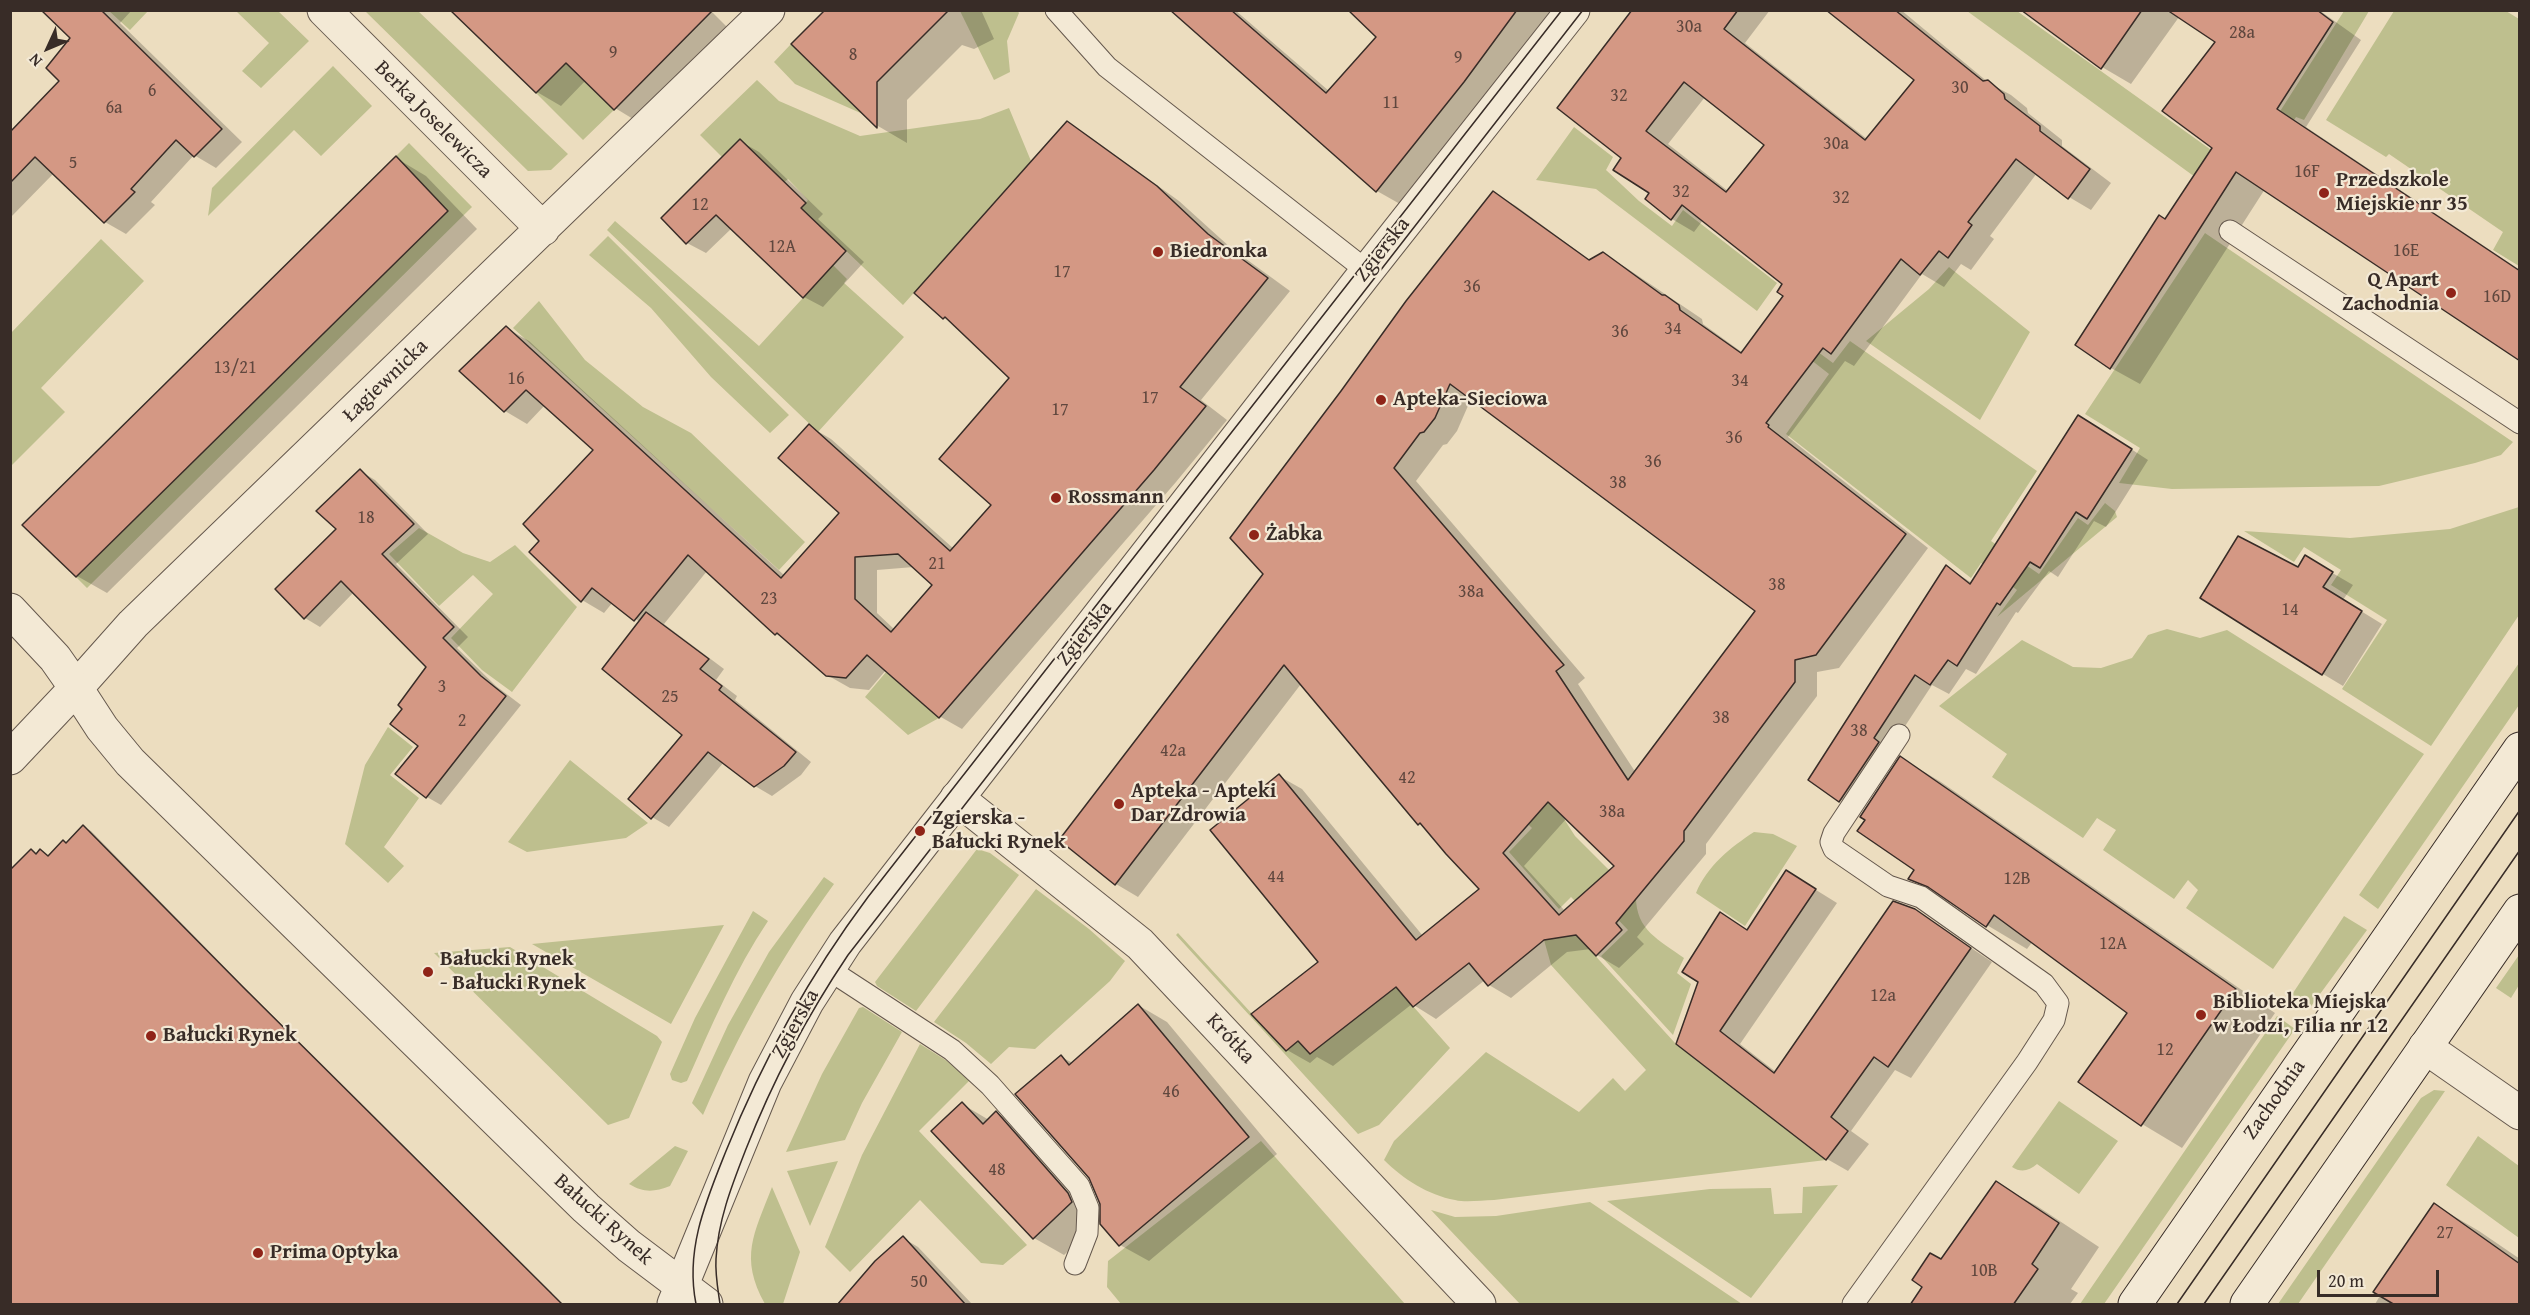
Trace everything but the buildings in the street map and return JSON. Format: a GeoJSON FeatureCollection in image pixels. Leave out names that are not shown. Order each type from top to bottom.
{"type":"FeatureCollection","features":[{"type":"Feature","properties":{"kind":"street","name":"Berka Joselewicza"},"geometry":{"type":"LineString","coordinates":[[324,10],[543,229]]}},
{"type":"Feature","properties":{"kind":"street","name":"Łagiewnicka"},"geometry":{"type":"LineString","coordinates":[[10,758],[133,624],[768,10]]}},
{"type":"Feature","properties":{"kind":"street","name":"Zgierska"},"geometry":{"type":"LineString","coordinates":[[687,1299],[765,1082],[792,1030],[845,943],[1367,271],[1573,10]]}},
{"type":"Feature","properties":{"kind":"street","name":"Bałucki Rynek"},"geometry":{"type":"LineString","coordinates":[[10,610],[55,658],[102,728],[130,762],[586,1208],[687,1299]]}},
{"type":"Feature","properties":{"kind":"street","name":"Zachodnia"},"geometry":{"type":"LineString","coordinates":[[2135,1305],[2520,749]]}},
{"type":"Feature","properties":{"kind":"street","name":"Krótka"},"geometry":{"type":"LineString","coordinates":[[957,798],[1140,944],[1479,1305]]}},
{"type":"Feature","properties":{"kind":"street"},"geometry":{"type":"LineString","coordinates":[[2247,1305],[2520,911]]}},
{"type":"Feature","properties":{"kind":"street"},"geometry":{"type":"LineString","coordinates":[[2425,1047],[2520,1113]]}},
{"type":"Feature","properties":{"kind":"lane"},"geometry":{"type":"LineString","coordinates":[[1056,10],[1107,67],[1367,271]]}},
{"type":"Feature","properties":{"kind":"lane"},"geometry":{"type":"LineString","coordinates":[[2230,231],[2520,423]]}},
{"type":"Feature","properties":{"kind":"lane"},"geometry":{"type":"LineString","coordinates":[[1854,1305],[2026,1062],[2054,1020],[2058,1003],[2044,984],[1921,897],[1888,886],[1834,849],[1831,842],[1834,833],[1899,735]]}},
{"type":"Feature","properties":{"kind":"lane"},"geometry":{"type":"LineString","coordinates":[[828,969],[952,1050],[990,1085],[1079,1186],[1088,1208],[1087,1233],[1075,1264]]}},
{"type":"Feature","properties":{"kind":"green space"},"geometry":{"type":"Polygon","coordinates":[[[1017,10],[1019,13],[1007,41],[1010,72],[994,80],[960,11],[1017,10]]]}},
{"type":"Feature","properties":{"kind":"green space"},"geometry":{"type":"Polygon","coordinates":[[[109,11],[148,11],[130,30],[109,11]]]}},
{"type":"Feature","properties":{"kind":"green space"},"geometry":{"type":"Polygon","coordinates":[[[236,11],[278,11],[309,41],[261,88],[242,71],[269,43],[236,11]]]}},
{"type":"Feature","properties":{"kind":"green space"},"geometry":{"type":"Polygon","coordinates":[[[365,11],[418,11],[568,154],[551,170],[528,171],[365,11]]]}},
{"type":"Feature","properties":{"kind":"green space"},"geometry":{"type":"Polygon","coordinates":[[[1967,11],[2017,11],[2235,167],[2217,193],[1967,11]]]}},
{"type":"Feature","properties":{"kind":"green space"},"geometry":{"type":"Polygon","coordinates":[[[2344,11],[2369,11],[2304,120],[2296,117],[2284,136],[2270,127],[2344,11]]]}},
{"type":"Feature","properties":{"kind":"green space"},"geometry":{"type":"Polygon","coordinates":[[[2394,11],[2506,11],[2519,19],[2519,266],[2493,250],[2503,232],[2389,154],[2386,157],[2326,120],[2394,11]]]}},
{"type":"Feature","properties":{"kind":"green space"},"geometry":{"type":"Polygon","coordinates":[[[791,44],[865,115],[795,84],[774,62],[791,44]]]}},
{"type":"Feature","properties":{"kind":"green space"},"geometry":{"type":"Polygon","coordinates":[[[566,63],[614,110],[583,140],[536,93],[566,63]]]}},
{"type":"Feature","properties":{"kind":"green space"},"geometry":{"type":"Polygon","coordinates":[[[333,66],[372,106],[321,156],[294,130],[208,216],[212,188],[333,66]]]}},
{"type":"Feature","properties":{"kind":"green space"},"geometry":{"type":"Polygon","coordinates":[[[757,80],[779,101],[860,136],[980,119],[1009,108],[1031,161],[903,305],[801,208],[808,200],[788,179],[779,187],[768,166],[740,140],[722,157],[700,135],[757,80]]]}},
{"type":"Feature","properties":{"kind":"green space"},"geometry":{"type":"Polygon","coordinates":[[[1574,127],[1613,157],[1606,170],[1639,201],[1672,226],[1683,210],[1777,283],[1757,311],[1596,189],[1536,180],[1574,127]]]}},
{"type":"Feature","properties":{"kind":"green space"},"geometry":{"type":"Polygon","coordinates":[[[409,143],[472,207],[87,588],[76,577],[447,212],[396,156],[409,143]]]}},
{"type":"Feature","properties":{"kind":"green space"},"geometry":{"type":"Polygon","coordinates":[[[615,221],[759,346],[833,265],[847,279],[844,283],[904,337],[818,432],[607,230],[615,221]]]}},
{"type":"Feature","properties":{"kind":"green space"},"geometry":{"type":"Polygon","coordinates":[[[2205,233],[2513,442],[2501,455],[2379,486],[2172,489],[2119,483],[2140,448],[2085,414],[2205,233]]]}},
{"type":"Feature","properties":{"kind":"green space"},"geometry":{"type":"Polygon","coordinates":[[[608,236],[789,415],[770,433],[711,377],[651,308],[589,255],[608,236]]]}},
{"type":"Feature","properties":{"kind":"green space"},"geometry":{"type":"Polygon","coordinates":[[[101,239],[144,281],[41,388],[65,412],[11,466],[11,333],[101,239]]]}},
{"type":"Feature","properties":{"kind":"green space"},"geometry":{"type":"Polygon","coordinates":[[[1949,267],[2030,332],[1980,420],[1866,341],[1929,289],[1949,267]]]}},
{"type":"Feature","properties":{"kind":"green space"},"geometry":{"type":"Polygon","coordinates":[[[539,301],[585,360],[643,407],[691,433],[805,542],[779,570],[513,328],[539,301]]]}},
{"type":"Feature","properties":{"kind":"green space"},"geometry":{"type":"Polygon","coordinates":[[[1772,318],[1833,363],[1850,341],[2037,471],[1991,541],[2039,574],[2078,518],[2088,525],[2105,503],[2115,511],[2117,517],[1997,617],[2017,590],[1981,563],[1971,578],[1786,434],[1829,374],[1765,324],[1772,318]]]}},
{"type":"Feature","properties":{"kind":"green space"},"geometry":{"type":"Polygon","coordinates":[[[2519,507],[2519,615],[2431,746],[2342,689],[2387,620],[2331,585],[2341,570],[2304,547],[2294,562],[2244,531],[2350,538],[2450,529],[2519,507]]]}},
{"type":"Feature","properties":{"kind":"green space"},"geometry":{"type":"Polygon","coordinates":[[[419,528],[463,553],[490,562],[515,545],[577,607],[512,692],[482,670],[451,638],[493,594],[473,575],[439,606],[389,554],[419,528]]]}},
{"type":"Feature","properties":{"kind":"green space"},"geometry":{"type":"Polygon","coordinates":[[[2167,629],[2200,638],[2227,630],[2424,754],[2273,969],[2186,908],[2198,890],[2188,880],[2174,899],[2103,850],[2116,830],[2097,818],[2083,838],[1992,777],[2007,754],[1939,706],[2022,640],[2073,667],[2101,668],[2132,658],[2148,635],[2167,629]]]}},
{"type":"Feature","properties":{"kind":"green space"},"geometry":{"type":"Polygon","coordinates":[[[2519,663],[2519,705],[2378,909],[2359,895],[2519,663]]]}},
{"type":"Feature","properties":{"kind":"green space"},"geometry":{"type":"Polygon","coordinates":[[[886,672],[939,718],[908,735],[865,697],[886,672]]]}},
{"type":"Feature","properties":{"kind":"green space"},"geometry":{"type":"Polygon","coordinates":[[[388,727],[413,747],[390,775],[419,798],[384,847],[404,866],[388,883],[345,844],[365,765],[388,727]]]}},
{"type":"Feature","properties":{"kind":"green space"},"geometry":{"type":"Polygon","coordinates":[[[570,760],[648,823],[626,838],[527,852],[508,842],[570,760]]]}},
{"type":"Feature","properties":{"kind":"green space"},"geometry":{"type":"Polygon","coordinates":[[[1532,769],[1575,836],[1636,897],[1640,918],[1645,926],[1658,939],[1684,958],[1677,973],[1691,984],[1673,1035],[1601,956],[1628,930],[1601,902],[1587,913],[1571,897],[1559,909],[1509,852],[1532,828],[1508,805],[1532,769]]]}},
{"type":"Feature","properties":{"kind":"green space"},"geometry":{"type":"Polygon","coordinates":[[[1754,832],[1773,834],[1797,846],[1745,926],[1696,893],[1706,874],[1720,858],[1754,832]]]}},
{"type":"Feature","properties":{"kind":"green space"},"geometry":{"type":"Polygon","coordinates":[[[977,849],[990,853],[1019,875],[916,1011],[877,986],[875,982],[977,849]]]}},
{"type":"Feature","properties":{"kind":"green space"},"geometry":{"type":"Polygon","coordinates":[[[824,877],[834,884],[796,939],[762,996],[731,1054],[703,1115],[692,1103],[728,1025],[769,952],[824,877]]]}},
{"type":"Feature","properties":{"kind":"green space"},"geometry":{"type":"Polygon","coordinates":[[[1036,889],[1089,929],[1125,961],[1110,981],[1035,1049],[1009,1047],[991,1064],[966,1043],[934,1022],[1036,889]]]}},
{"type":"Feature","properties":{"kind":"green space"},"geometry":{"type":"Polygon","coordinates":[[[753,911],[768,921],[734,979],[687,1081],[681,1083],[672,1080],[670,1074],[695,1018],[753,911]]]}},
{"type":"Feature","properties":{"kind":"green space"},"geometry":{"type":"Polygon","coordinates":[[[2344,916],[2367,930],[2309,1009],[2291,996],[2344,916]]]}},
{"type":"Feature","properties":{"kind":"green space"},"geometry":{"type":"Polygon","coordinates":[[[724,925],[671,1024],[532,944],[724,925]]]}},
{"type":"Feature","properties":{"kind":"green space"},"geometry":{"type":"Polygon","coordinates":[[[1569,927],[1675,1043],[1826,1160],[1494,1200],[1469,1201],[1445,1198],[1426,1190],[1391,1167],[1384,1160],[1394,1141],[1486,1052],[1579,1112],[1613,1078],[1625,1091],[1646,1070],[1551,965],[1544,940],[1569,927]]]}},
{"type":"Feature","properties":{"kind":"green space"},"geometry":{"type":"Polygon","coordinates":[[[1178,933],[1286,1051],[1298,1041],[1310,1054],[1396,987],[1450,1048],[1379,1125],[1358,1134],[1176,935],[1178,933]]]}},
{"type":"Feature","properties":{"kind":"green space"},"geometry":{"type":"Polygon","coordinates":[[[510,947],[657,1036],[662,1042],[629,1118],[608,1125],[434,953],[510,947]]]}},
{"type":"Feature","properties":{"kind":"green space"},"geometry":{"type":"Polygon","coordinates":[[[2519,955],[2519,985],[2511,998],[2496,988],[2519,955]]]}},
{"type":"Feature","properties":{"kind":"green space"},"geometry":{"type":"Polygon","coordinates":[[[863,1007],[902,1032],[862,1103],[845,1140],[786,1152],[822,1074],[859,1008],[863,1007]]]}},
{"type":"Feature","properties":{"kind":"green space"},"geometry":{"type":"Polygon","coordinates":[[[2277,1016],[2295,1029],[2104,1304],[2080,1304],[2277,1016]]]}},
{"type":"Feature","properties":{"kind":"green space"},"geometry":{"type":"Polygon","coordinates":[[[920,1044],[947,1061],[970,1080],[919,1131],[1027,1245],[1003,1265],[981,1263],[920,1200],[850,1272],[825,1247],[862,1155],[920,1044]]]}},
{"type":"Feature","properties":{"kind":"green space"},"geometry":{"type":"Polygon","coordinates":[[[2434,1090],[2445,1091],[2298,1304],[2278,1304],[2421,1098],[2434,1090]]]}},
{"type":"Feature","properties":{"kind":"green space"},"geometry":{"type":"Polygon","coordinates":[[[2059,1101],[2118,1141],[2079,1194],[2037,1164],[2025,1170],[2012,1167],[2059,1101]]]}},
{"type":"Feature","properties":{"kind":"green space"},"geometry":{"type":"Polygon","coordinates":[[[2478,1136],[2519,1166],[2519,1238],[2446,1185],[2478,1136]]]}},
{"type":"Feature","properties":{"kind":"green space"},"geometry":{"type":"Polygon","coordinates":[[[1261,1141],[1405,1304],[1121,1304],[1107,1287],[1108,1261],[1261,1141]]]}},
{"type":"Feature","properties":{"kind":"green space"},"geometry":{"type":"Polygon","coordinates":[[[675,1146],[688,1151],[670,1186],[649,1191],[629,1184],[675,1146]]]}},
{"type":"Feature","properties":{"kind":"green space"},"geometry":{"type":"Polygon","coordinates":[[[838,1161],[810,1226],[787,1171],[838,1161]]]}},
{"type":"Feature","properties":{"kind":"green space"},"geometry":{"type":"Polygon","coordinates":[[[1838,1185],[1751,1298],[1607,1201],[1710,1189],[1771,1188],[1774,1214],[1802,1213],[1803,1187],[1838,1185]]]}},
{"type":"Feature","properties":{"kind":"green space"},"geometry":{"type":"Polygon","coordinates":[[[772,1187],[800,1252],[783,1304],[765,1304],[757,1287],[751,1259],[755,1232],[772,1187]]]}},
{"type":"Feature","properties":{"kind":"green space"},"geometry":{"type":"Polygon","coordinates":[[[1590,1202],[1742,1304],[1520,1304],[1431,1210],[1455,1217],[1496,1216],[1590,1202]]]}},
{"type":"Feature","properties":{"kind":"tram line"},"geometry":{"type":"LineString","coordinates":[[696,1304],[693,1284],[695,1245],[711,1188],[740,1117],[772,1051],[807,988],[846,927],[1562,10]]}},
{"type":"Feature","properties":{"kind":"tram line"},"geometry":{"type":"LineString","coordinates":[[720,1304],[716,1259],[726,1203],[756,1123],[779,1073],[819,1001],[848,955],[1583,10]]}},
{"type":"Feature","properties":{"kind":"tram line"},"geometry":{"type":"LineString","coordinates":[[2177,1304],[2520,810]]}},
{"type":"Feature","properties":{"kind":"tram line"},"geometry":{"type":"LineString","coordinates":[[2204,1304],[2520,850]]}},
{"type":"Feature","properties":{"kind":"place","name":"Przedszkole Miejskie nr 35"},"geometry":{"type":"Point","coordinates":[2324,193]}},
{"type":"Feature","properties":{"kind":"place","name":"Biedronka"},"geometry":{"type":"Point","coordinates":[1158,252]}},
{"type":"Feature","properties":{"kind":"place","name":"Q Apart Zachodnia"},"geometry":{"type":"Point","coordinates":[2451,293]}},
{"type":"Feature","properties":{"kind":"place","name":"Apteka-Sieciowa"},"geometry":{"type":"Point","coordinates":[1381,400]}},
{"type":"Feature","properties":{"kind":"place","name":"Rossmann"},"geometry":{"type":"Point","coordinates":[1056,498]}},
{"type":"Feature","properties":{"kind":"place","name":"Żabka"},"geometry":{"type":"Point","coordinates":[1254,535]}},
{"type":"Feature","properties":{"kind":"place","name":"Apteka - Apteki Dar Zdrowia"},"geometry":{"type":"Point","coordinates":[1119,804]}},
{"type":"Feature","properties":{"kind":"place","name":"Zgierska - Bałucki Rynek"},"geometry":{"type":"Point","coordinates":[920,831]}},
{"type":"Feature","properties":{"kind":"place","name":"Bałucki Rynek - Bałucki Rynek"},"geometry":{"type":"Point","coordinates":[428,972]}},
{"type":"Feature","properties":{"kind":"place","name":"Biblioteka Miejska w Łodzi, Filia nr 12"},"geometry":{"type":"Point","coordinates":[2201,1015]}},
{"type":"Feature","properties":{"kind":"place","name":"Bałucki Rynek"},"geometry":{"type":"Point","coordinates":[151,1036]}},
{"type":"Feature","properties":{"kind":"place","name":"Prima Optyka"},"geometry":{"type":"Point","coordinates":[258,1253]}}]}
